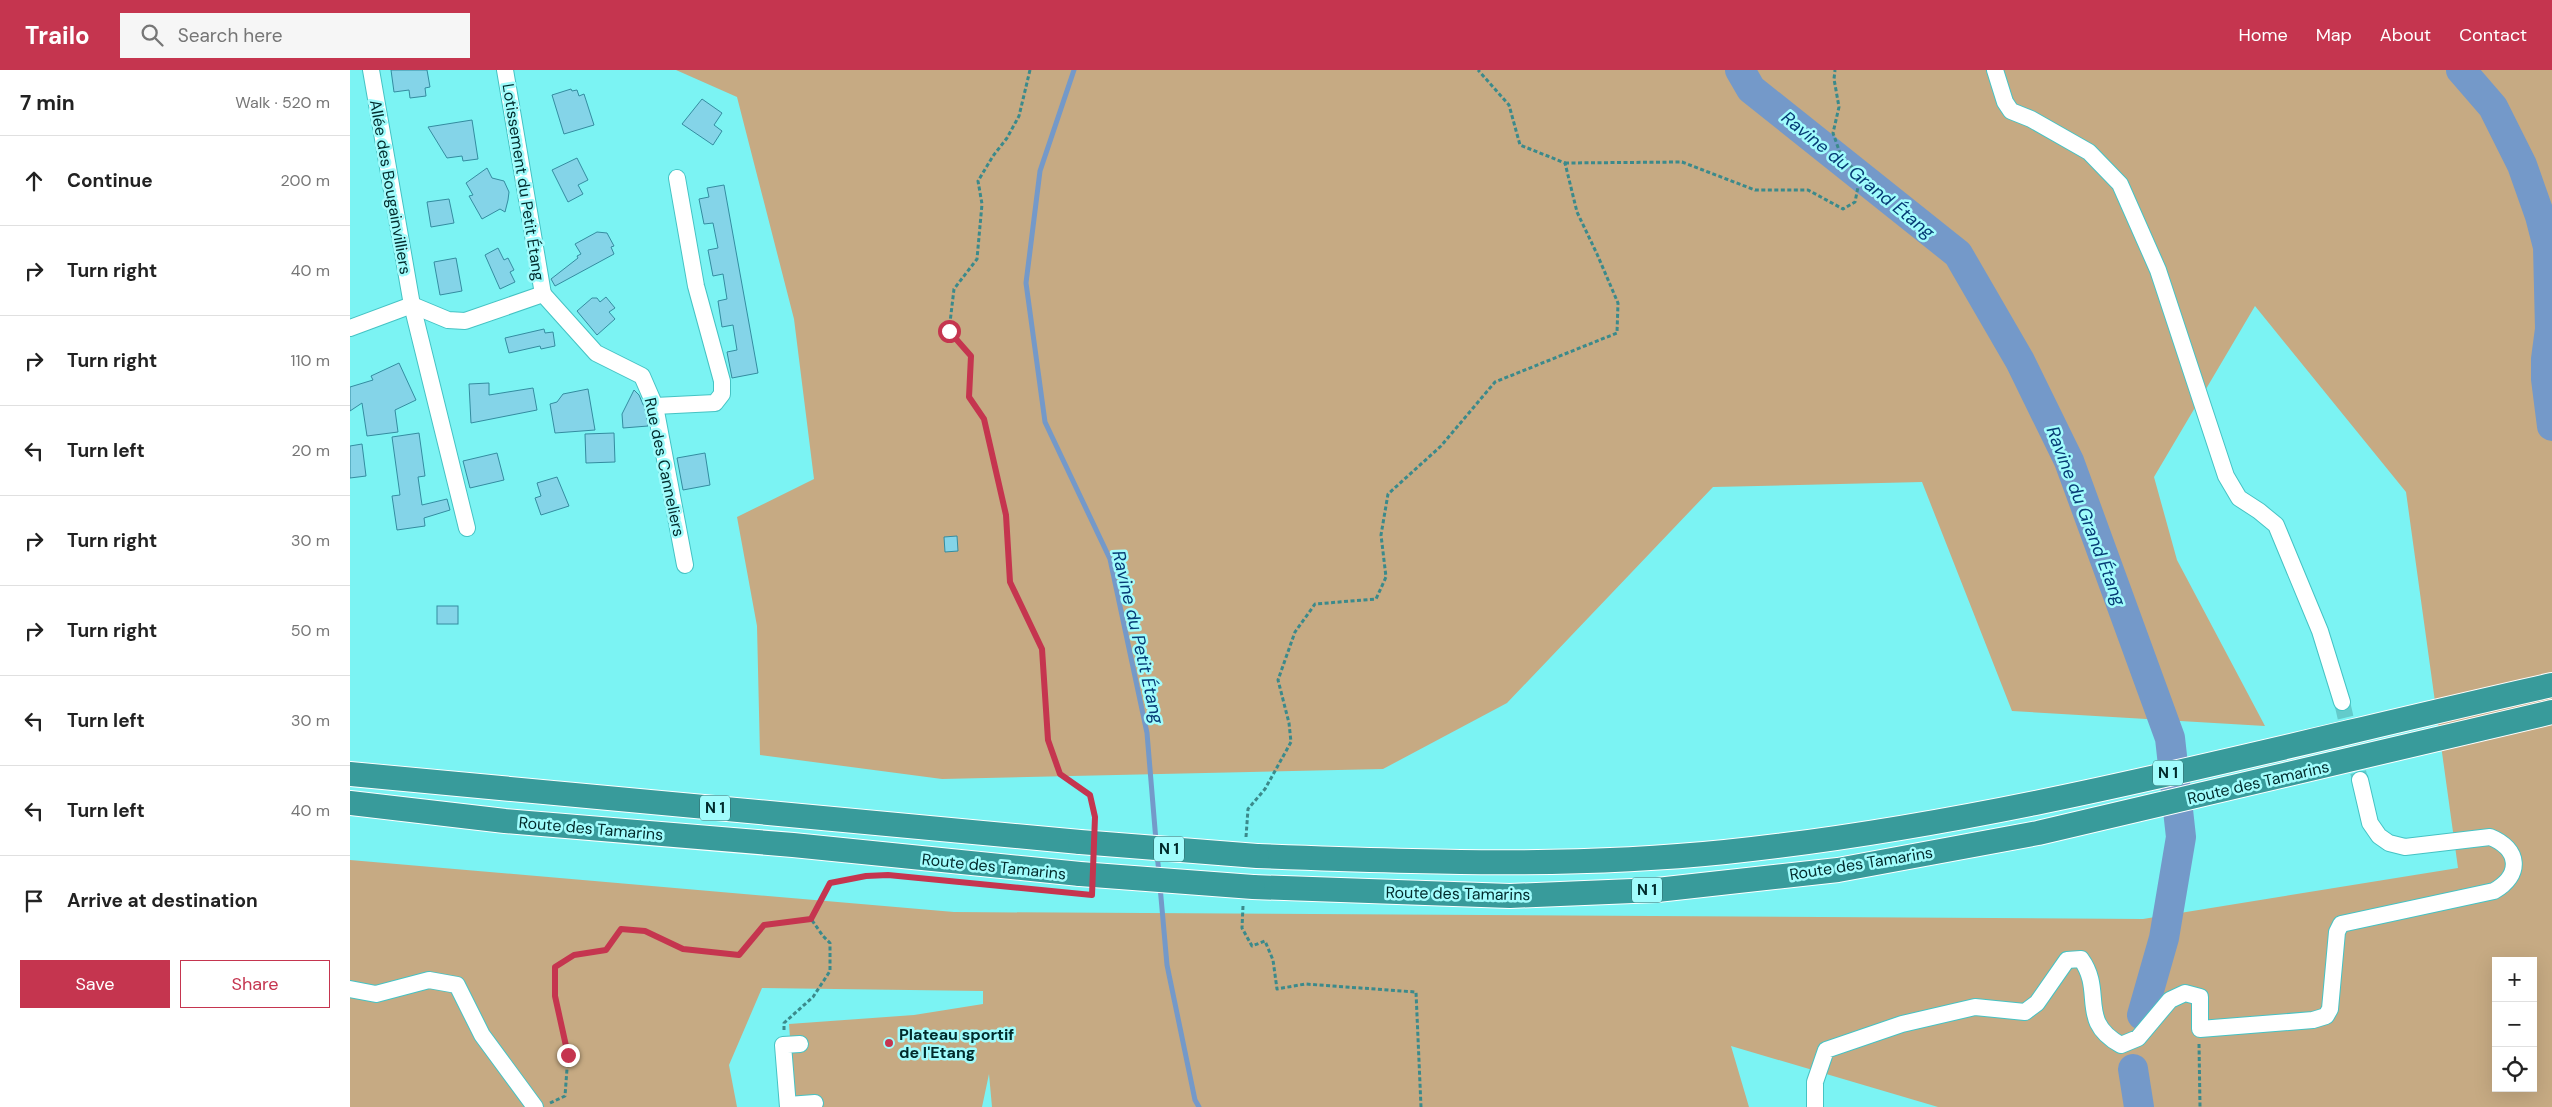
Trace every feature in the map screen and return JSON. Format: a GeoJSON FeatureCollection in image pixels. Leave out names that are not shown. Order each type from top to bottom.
{"type":"FeatureCollection","features":[{"type":"Feature","properties":{"kind":"highway","name":"Route des Tamarins"},"geometry":{"type":"LineString","coordinates":[[350,774],[1252,847],[1399,861],[1549,863],[1724,852],[1900,829],[2017,807],[2552,685]]}},
{"type":"Feature","properties":{"kind":"highway","name":"Route des Tamarins"},"geometry":{"type":"LineString","coordinates":[[350,803],[505,821],[793,845],[1248,893],[1510,896],[1656,890],[1838,870],[2038,833],[2552,712]]}},
{"type":"Feature","properties":{"kind":"street","name":"Allée des Bougainvilliers"},"geometry":{"type":"LineString","coordinates":[[371,70],[412,305],[466,528]]}},
{"type":"Feature","properties":{"kind":"street","name":"Lotissement du Petit Étang"},"geometry":{"type":"LineString","coordinates":[[505,70],[543,294]]}},
{"type":"Feature","properties":{"kind":"street"},"geometry":{"type":"LineString","coordinates":[[1996,70],[2005,102],[2011,112],[2030,119],[2089,152],[2120,184],[2158,270],[2226,476],[2239,498],[2259,511],[2276,526],[2320,631],[2342,702]]}},
{"type":"Feature","properties":{"kind":"street"},"geometry":{"type":"LineString","coordinates":[[656,406],[715,404],[722,394],[722,381],[696,286],[677,178]]}},
{"type":"Feature","properties":{"kind":"street"},"geometry":{"type":"LineString","coordinates":[[350,328],[412,305],[448,320],[465,321],[543,294]]}},
{"type":"Feature","properties":{"kind":"street","name":"Rue des Canneliers"},"geometry":{"type":"LineString","coordinates":[[543,294],[596,353],[642,376],[656,406],[685,565]]}},
{"type":"Feature","properties":{"kind":"street"},"geometry":{"type":"LineString","coordinates":[[1815,1107],[1815,1082],[1826,1050],[1902,1024],[1975,1007],[2025,1012],[2037,1003],[2067,960],[2081,959],[2090,972],[2095,1018],[2106,1036],[2121,1045],[2138,1038],[2170,1000],[2185,993],[2200,997],[2200,1029],[2314,1020],[2326,1016],[2330,1009],[2337,932],[2341,924],[2494,891],[2511,878],[2514,858],[2500,841],[2490,837],[2405,847],[2389,843],[2379,836],[2370,823],[2360,780]]}},
{"type":"Feature","properties":{"kind":"street"},"geometry":{"type":"LineString","coordinates":[[350,989],[376,994],[429,980],[457,985],[482,1035],[542,1105]]}},
{"type":"Feature","properties":{"kind":"street"},"geometry":{"type":"LineString","coordinates":[[800,1044],[783,1044],[788,1106],[815,1102]]}},
{"type":"Feature","properties":{"kind":"path"},"geometry":{"type":"LineString","coordinates":[[1030,70],[1019,116],[1007,138],[993,156],[978,181],[982,204],[978,259],[954,288],[949,331],[971,356],[969,397],[984,419],[1006,515],[1010,582],[1042,649],[1048,740],[1060,774],[1090,795],[1087,834]]}},
{"type":"Feature","properties":{"kind":"path"},"geometry":{"type":"LineString","coordinates":[[1478,70],[1509,105],[1520,145],[1565,163],[1682,162],[1755,190],[1808,190],[1843,209],[1855,202],[1860,177],[1840,152],[1833,133],[1839,107],[1834,79],[1835,70]]}},
{"type":"Feature","properties":{"kind":"path"},"geometry":{"type":"LineString","coordinates":[[1252,847],[1248,809],[1265,789],[1291,742],[1289,723],[1278,680],[1295,632],[1315,604],[1376,599],[1386,577],[1381,535],[1388,494],[1441,446],[1495,382],[1617,333],[1618,303],[1598,254],[1577,212],[1565,163]]}},
{"type":"Feature","properties":{"kind":"path"},"geometry":{"type":"LineString","coordinates":[[811,919],[830,883],[866,876],[888,875]]}},
{"type":"Feature","properties":{"kind":"path"},"geometry":{"type":"LineString","coordinates":[[1248,893],[1242,928],[1252,946],[1265,941],[1273,960],[1277,989],[1306,984],[1416,992],[1421,1107]]}},
{"type":"Feature","properties":{"kind":"path"},"geometry":{"type":"LineString","coordinates":[[783,1044],[784,1023],[812,997],[830,971],[830,943],[822,936],[811,919]]}},
{"type":"Feature","properties":{"kind":"path"},"geometry":{"type":"LineString","coordinates":[[542,1105],[565,1096],[568,1055],[555,996],[555,967],[574,955],[606,950],[621,929],[645,931],[683,949],[739,955],[764,925],[811,919]]}},
{"type":"Feature","properties":{"kind":"path"},"geometry":{"type":"LineString","coordinates":[[2200,1029],[2200,1107]]}},
{"type":"Feature","properties":{"kind":"shaded area"},"geometry":{"type":"Polygon","coordinates":[[[676,70],[2552,70],[2552,1107],[1938,1107],[1731,1046],[1749,1107],[992,1107],[989,1074],[982,1107],[795,1107],[789,1024],[914,1015],[983,1004],[983,991],[762,988],[729,1065],[737,1107],[350,1107],[350,860],[954,912],[2143,919],[2458,868],[2406,492],[2255,306],[2154,477],[2177,560],[2265,726],[2012,711],[1922,482],[1713,487],[1507,703],[1383,769],[942,779],[760,755],[757,626],[737,517],[814,479],[794,319],[737,97],[676,70]]]}},
{"type":"Feature","properties":{"kind":"building"},"geometry":{"type":"Polygon","coordinates":[[[391,70],[427,70],[430,87],[425,88],[426,96],[410,98],[409,90],[394,92],[391,70]]]}},
{"type":"Feature","properties":{"kind":"building"},"geometry":{"type":"Polygon","coordinates":[[[571,89],[572,91],[577,90],[579,96],[584,94],[594,125],[564,134],[552,95],[571,89]]]}},
{"type":"Feature","properties":{"kind":"building"},"geometry":{"type":"Polygon","coordinates":[[[702,99],[722,113],[714,125],[722,131],[713,145],[682,124],[702,99]]]}},
{"type":"Feature","properties":{"kind":"building"},"geometry":{"type":"Polygon","coordinates":[[[472,120],[478,159],[463,161],[462,156],[447,158],[428,127],[472,120]]]}},
{"type":"Feature","properties":{"kind":"building"},"geometry":{"type":"Polygon","coordinates":[[[577,158],[588,180],[578,185],[583,194],[568,202],[552,170],[577,158]]]}},
{"type":"Feature","properties":{"kind":"building"},"geometry":{"type":"Polygon","coordinates":[[[487,168],[492,178],[504,181],[509,192],[505,212],[500,209],[482,219],[469,196],[473,195],[466,183],[487,168]]]}},
{"type":"Feature","properties":{"kind":"building"},"geometry":{"type":"Polygon","coordinates":[[[724,185],[758,373],[732,378],[727,352],[737,350],[733,325],[722,327],[718,301],[727,299],[723,274],[713,276],[708,250],[718,248],[713,223],[704,224],[699,199],[709,197],[707,188],[724,185]]]}},
{"type":"Feature","properties":{"kind":"building"},"geometry":{"type":"Polygon","coordinates":[[[449,199],[454,223],[431,227],[427,202],[449,199]]]}},
{"type":"Feature","properties":{"kind":"building"},"geometry":{"type":"Polygon","coordinates":[[[597,232],[607,233],[614,246],[611,247],[614,254],[555,286],[551,279],[581,254],[575,244],[597,232]]]}},
{"type":"Feature","properties":{"kind":"building"},"geometry":{"type":"Polygon","coordinates":[[[498,248],[504,260],[508,258],[514,270],[510,272],[515,282],[500,289],[485,255],[498,248]]]}},
{"type":"Feature","properties":{"kind":"building"},"geometry":{"type":"Polygon","coordinates":[[[456,258],[462,291],[440,295],[434,262],[456,258]]]}},
{"type":"Feature","properties":{"kind":"building"},"geometry":{"type":"Polygon","coordinates":[[[606,297],[615,308],[609,312],[615,319],[597,335],[577,311],[592,298],[597,298],[600,302],[606,297]]]}},
{"type":"Feature","properties":{"kind":"building"},"geometry":{"type":"Polygon","coordinates":[[[544,329],[545,333],[553,332],[555,346],[541,349],[540,346],[509,353],[505,338],[544,329]]]}},
{"type":"Feature","properties":{"kind":"building"},"geometry":{"type":"Polygon","coordinates":[[[399,363],[416,400],[395,410],[398,432],[367,436],[362,403],[350,411],[350,387],[373,380],[371,376],[399,363]]]}},
{"type":"Feature","properties":{"kind":"building"},"geometry":{"type":"Polygon","coordinates":[[[489,383],[489,395],[533,388],[537,410],[471,423],[469,384],[489,383]]]}},
{"type":"Feature","properties":{"kind":"building"},"geometry":{"type":"Polygon","coordinates":[[[588,389],[595,430],[555,433],[550,404],[557,402],[563,394],[588,389]]]}},
{"type":"Feature","properties":{"kind":"building"},"geometry":{"type":"Polygon","coordinates":[[[634,390],[639,395],[645,409],[648,426],[623,428],[622,414],[634,390]]]}},
{"type":"Feature","properties":{"kind":"building"},"geometry":{"type":"Polygon","coordinates":[[[419,433],[425,476],[418,477],[422,505],[447,499],[450,510],[424,518],[425,526],[397,530],[392,496],[400,495],[392,437],[419,433]]]}},
{"type":"Feature","properties":{"kind":"building"},"geometry":{"type":"Polygon","coordinates":[[[614,433],[615,462],[586,463],[585,434],[614,433]]]}},
{"type":"Feature","properties":{"kind":"building"},"geometry":{"type":"Polygon","coordinates":[[[362,444],[366,476],[350,478],[350,446],[362,444]]]}},
{"type":"Feature","properties":{"kind":"building"},"geometry":{"type":"Polygon","coordinates":[[[497,453],[504,480],[470,488],[463,461],[497,453]]]}},
{"type":"Feature","properties":{"kind":"building"},"geometry":{"type":"Polygon","coordinates":[[[705,453],[710,485],[683,490],[677,458],[705,453]]]}},
{"type":"Feature","properties":{"kind":"building"},"geometry":{"type":"Polygon","coordinates":[[[557,477],[569,506],[541,515],[535,498],[541,496],[537,483],[557,477]]]}},
{"type":"Feature","properties":{"kind":"building"},"geometry":{"type":"Polygon","coordinates":[[[957,536],[958,551],[945,552],[944,537],[957,536]]]}},
{"type":"Feature","properties":{"kind":"building"},"geometry":{"type":"Polygon","coordinates":[[[437,606],[458,606],[458,624],[437,624],[437,606]]]}},
{"type":"Feature","properties":{"kind":"waterway","name":"Ravine du Petit Étang"},"geometry":{"type":"LineString","coordinates":[[1074,70],[1040,171],[1026,283],[1045,422],[1110,559],[1147,733],[1156,841]]}},
{"type":"Feature","properties":{"kind":"waterway","name":"Ravine du Grand Étang"},"geometry":{"type":"LineString","coordinates":[[1740,70],[1751,89],[1958,254],[2020,361],[2069,461],[2170,738],[2181,837],[2164,938],[2142,1015]]}},
{"type":"Feature","properties":{"kind":"waterway"},"geometry":{"type":"LineString","coordinates":[[2461,70],[2493,107],[2522,165],[2540,216],[2548,247],[2550,329],[2546,359],[2546,379],[2552,426]]}},
{"type":"Feature","properties":{"kind":"waterway","name":"Ravine du Petit Étang"},"geometry":{"type":"LineString","coordinates":[[1157,854],[1159,873]]}},
{"type":"Feature","properties":{"kind":"waterway","name":"Ravine du Petit Étang"},"geometry":{"type":"LineString","coordinates":[[1160,886],[1167,965],[1195,1100],[1199,1107]]}},
{"type":"Feature","properties":{"kind":"waterway","name":"Ravine du Grand Étang"},"geometry":{"type":"LineString","coordinates":[[2133,1069],[2139,1107]]}},
{"type":"Feature","properties":{"kind":"tunnel"},"geometry":{"type":"LineString","coordinates":[[2342,702],[2360,780]]}},
{"type":"Feature","properties":{"kind":"place","name":"Plateau sportif de l'Etang"},"geometry":{"type":"Point","coordinates":[889,1043]}},
{"type":"Feature","properties":{"kind":"route"},"geometry":{"type":"LineString","coordinates":[[568,1055],[555,996],[555,967],[574,955],[606,950],[621,929],[645,931],[683,949],[739,955],[764,925],[811,919],[830,883],[866,876],[888,875],[1092,895],[1095,817],[1090,795],[1060,774],[1048,740],[1042,649],[1010,582],[1006,515],[984,419],[969,397],[971,356],[949,331]]}}]}
